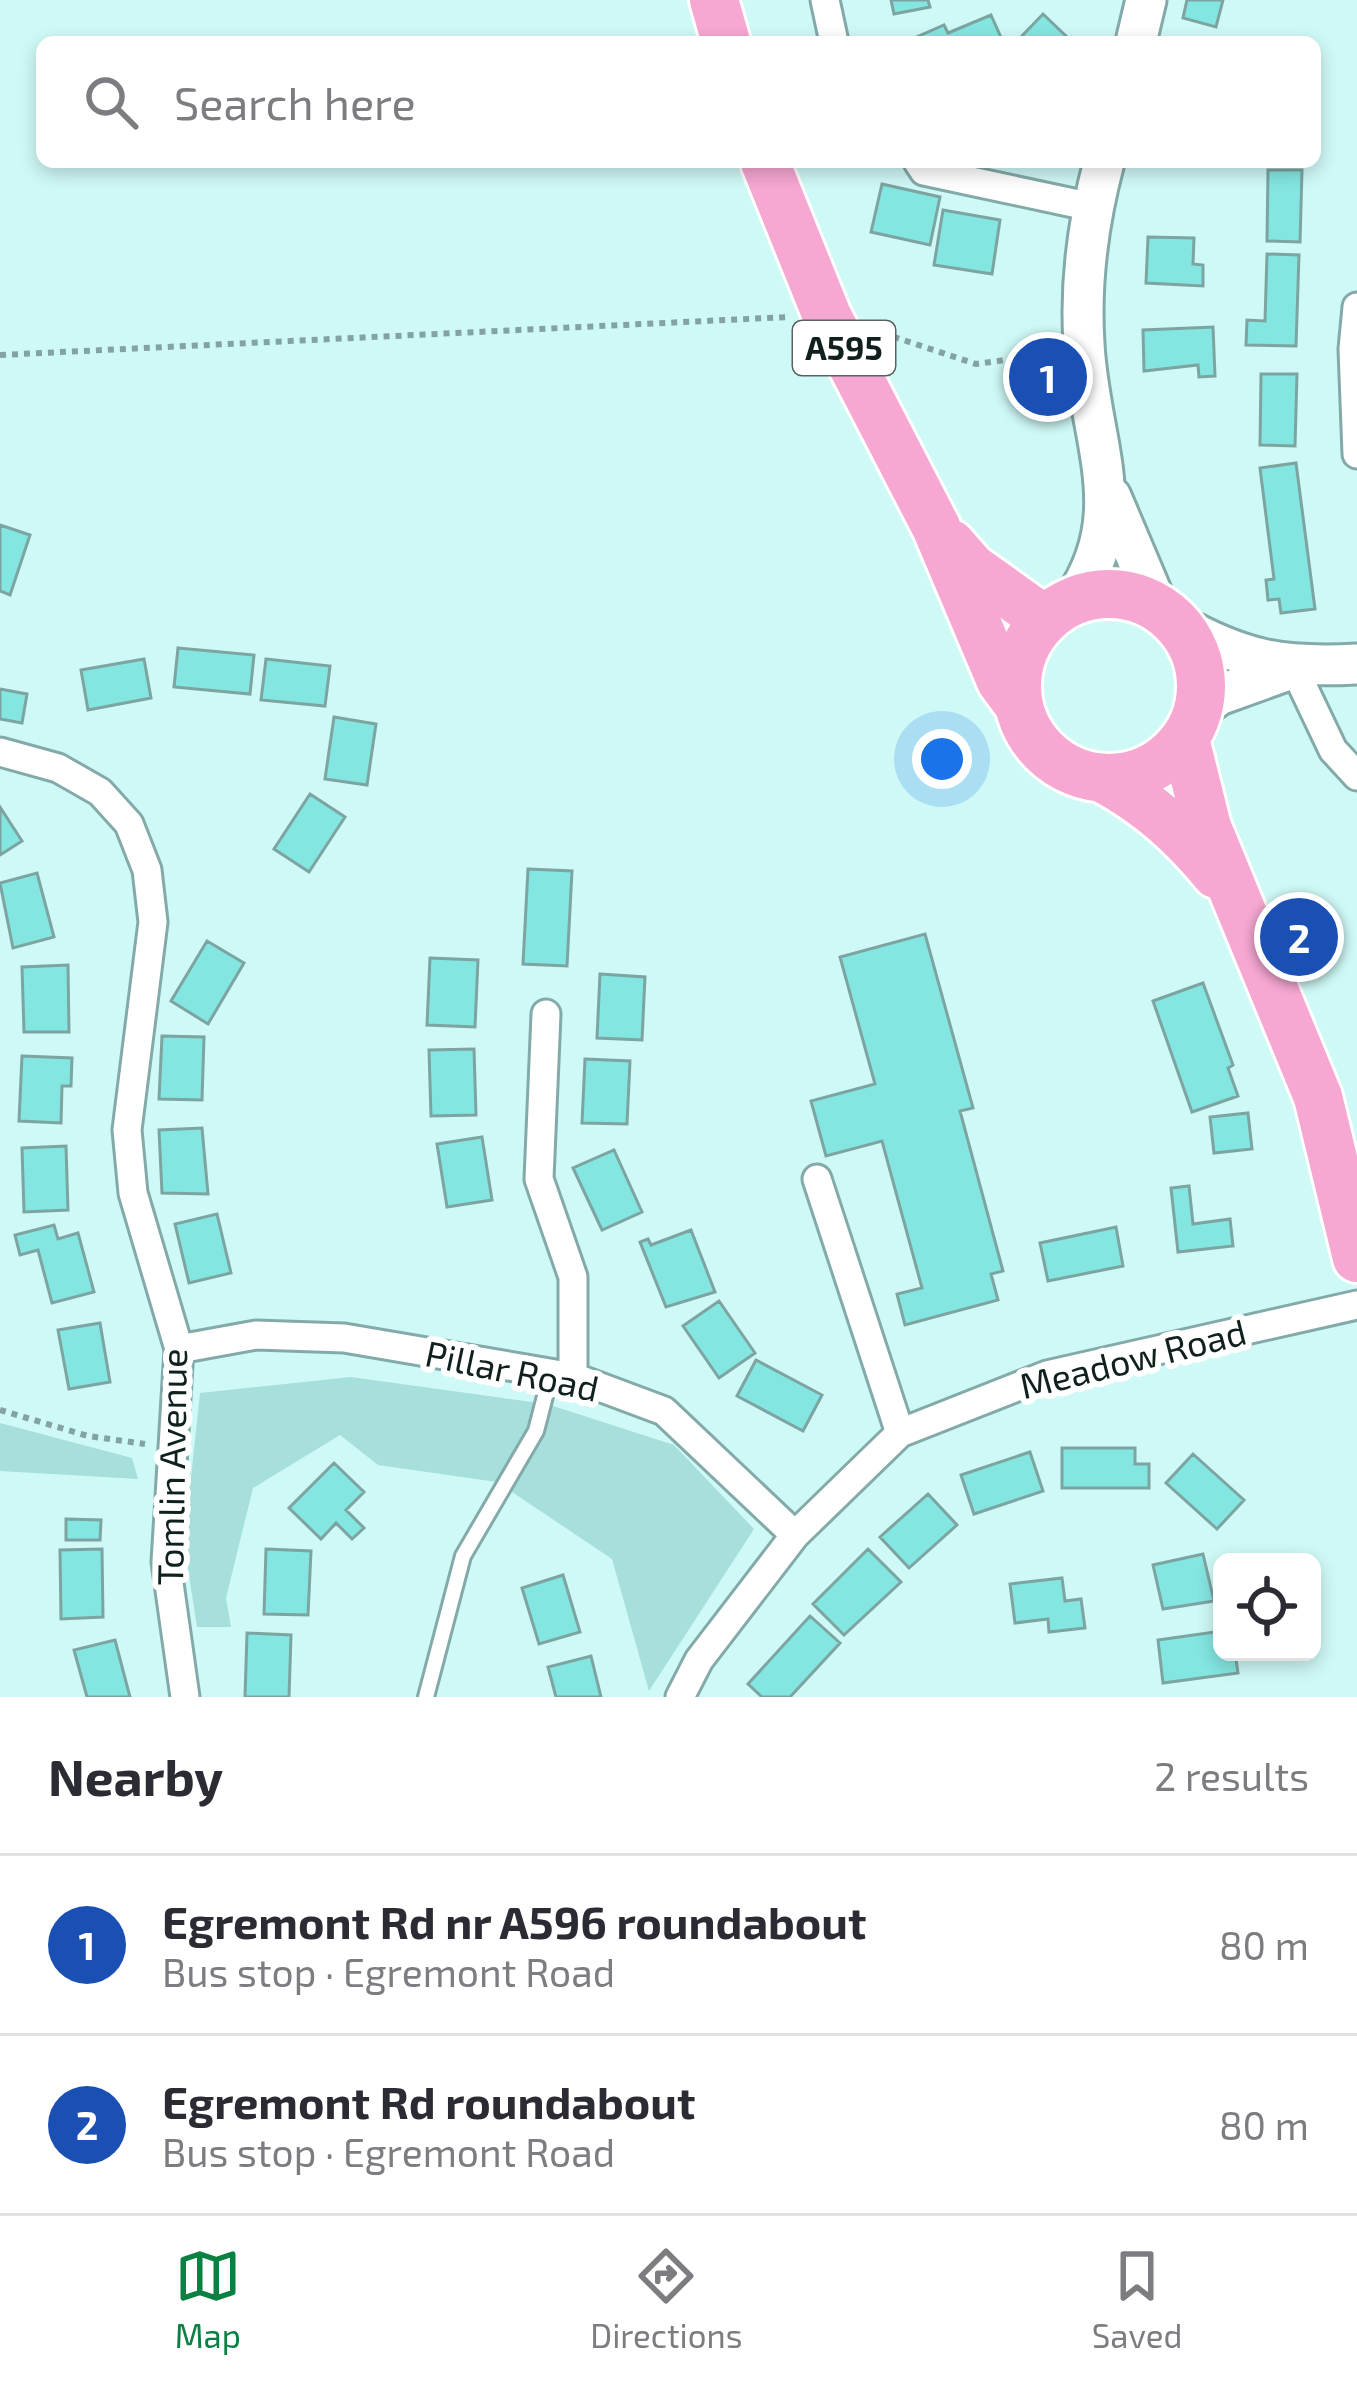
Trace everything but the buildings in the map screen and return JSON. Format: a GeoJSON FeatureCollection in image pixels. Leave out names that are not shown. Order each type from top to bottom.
{"type":"FeatureCollection","features":[{"type":"Feature","properties":{"kind":"highway"},"geometry":{"type":"LineString","coordinates":[[714,0],[724,36]]}},
{"type":"Feature","properties":{"kind":"highway","name":"A595"},"geometry":{"type":"LineString","coordinates":[[767,168],[827,316],[936,527],[1001,681],[1042,750],[1070,770],[1104,779],[1142,800],[1189,841],[1238,902]]}},
{"type":"Feature","properties":{"kind":"highway","name":"A595"},"geometry":{"type":"LineString","coordinates":[[936,527],[972,568],[1059,610]]}},
{"type":"Feature","properties":{"kind":"highway"},"geometry":{"type":"LineString","coordinates":[[1018,704],[1018,667],[1059,610],[1108,594],[1168,616]]}},
{"type":"Feature","properties":{"kind":"highway","name":"A595"},"geometry":{"type":"LineString","coordinates":[[1168,616],[1196,655],[1192,724],[1207,827],[1270,969],[1318,1097],[1357,1258]]}},
{"type":"Feature","properties":{"kind":"highway"},"geometry":{"type":"LineString","coordinates":[[1104,779],[1150,769],[1192,724]]}},
{"type":"Feature","properties":{"kind":"main road"},"geometry":{"type":"LineString","coordinates":[[1137,36],[1146,0]]}},
{"type":"Feature","properties":{"kind":"main road"},"geometry":{"type":"LineString","coordinates":[[1059,610],[1102,549],[1108,503],[1084,350],[1083,276],[1102,168]]}},
{"type":"Feature","properties":{"kind":"main road"},"geometry":{"type":"LineString","coordinates":[[1105,481],[1168,616],[1259,662],[1294,668],[1357,664]]}},
{"type":"Feature","properties":{"kind":"main road"},"geometry":{"type":"LineString","coordinates":[[1192,724],[1220,695],[1294,668]]}},
{"type":"Feature","properties":{"kind":"street"},"geometry":{"type":"LineString","coordinates":[[825,0],[833,36]]}},
{"type":"Feature","properties":{"kind":"street"},"geometry":{"type":"LineString","coordinates":[[922,168],[1092,207]]}},
{"type":"Feature","properties":{"kind":"street"},"geometry":{"type":"LineString","coordinates":[[1357,308],[1353,349],[1357,454]]}},
{"type":"Feature","properties":{"kind":"street"},"geometry":{"type":"LineString","coordinates":[[1294,668],[1333,750],[1357,776]]}},
{"type":"Feature","properties":{"kind":"street","name":"Tomlin Avenue"},"geometry":{"type":"LineString","coordinates":[[0,752],[58,768],[100,792],[129,824],[147,870],[153,922],[129,1076],[127,1130],[133,1193],[179,1349],[166,1562],[185,1697]]}},
{"type":"Feature","properties":{"kind":"street"},"geometry":{"type":"LineString","coordinates":[[546,1014],[539,1179],[573,1277],[562,1375]]}},
{"type":"Feature","properties":{"kind":"street"},"geometry":{"type":"LineString","coordinates":[[817,1179],[900,1433]]}},
{"type":"Feature","properties":{"kind":"street","name":"Meadow Road"},"geometry":{"type":"LineString","coordinates":[[680,1697],[699,1660],[795,1535],[900,1433],[1047,1375],[1357,1305]]}},
{"type":"Feature","properties":{"kind":"street","name":"Pillar Road"},"geometry":{"type":"LineString","coordinates":[[179,1349],[256,1335],[301,1336],[562,1375],[664,1411],[795,1535]]}},
{"type":"Feature","properties":{"kind":"lane"},"geometry":{"type":"LineString","coordinates":[[426,1697],[463,1556],[536,1431],[562,1375]]}},
{"type":"Feature","properties":{"kind":"path"},"geometry":{"type":"LineString","coordinates":[[0,355],[827,316],[976,364],[1084,350]]}},
{"type":"Feature","properties":{"kind":"path"},"geometry":{"type":"LineString","coordinates":[[0,1410],[88,1436],[172,1448]]}},
{"type":"Feature","properties":{"kind":"shaded area"},"geometry":{"type":"Polygon","coordinates":[[[351,1377],[547,1404],[674,1445],[754,1529],[649,1691],[612,1559],[497,1482],[378,1465],[340,1435],[253,1488],[226,1598],[231,1627],[197,1627],[184,1543],[200,1393],[351,1377]]]}},
{"type":"Feature","properties":{"kind":"shaded area"},"geometry":{"type":"Polygon","coordinates":[[[0,1423],[132,1458],[138,1479],[0,1471],[0,1423]]]}},
{"type":"Feature","properties":{"kind":"place","name":"Egremont Rd nr A596 roundabout"},"geometry":{"type":"Point","coordinates":[1048,377]}},
{"type":"Feature","properties":{"kind":"place","name":"Egremont Rd roundabout"},"geometry":{"type":"Point","coordinates":[1299,937]}}]}
